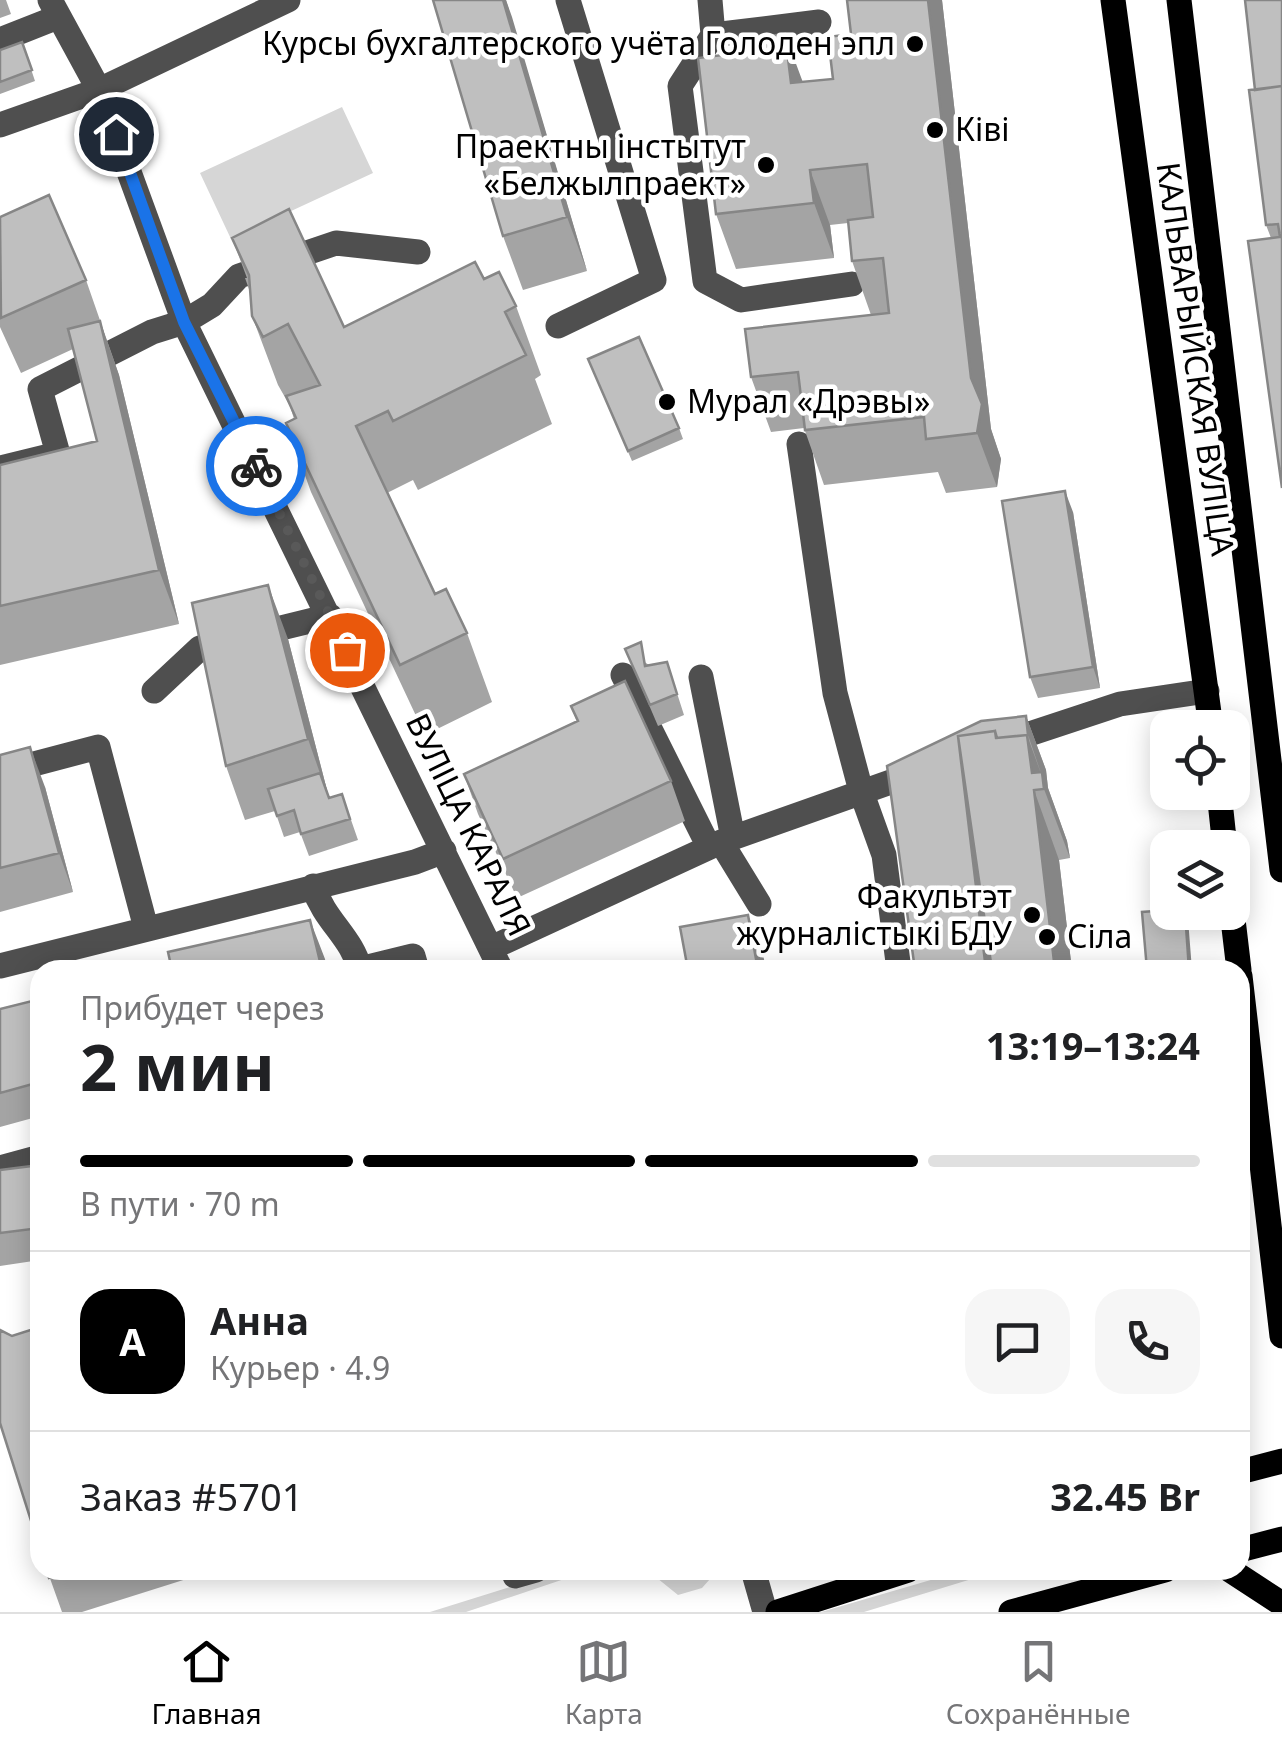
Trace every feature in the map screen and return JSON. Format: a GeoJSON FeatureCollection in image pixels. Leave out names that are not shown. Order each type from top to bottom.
{"type":"FeatureCollection","features":[{"type":"Feature","properties":{"kind":"main road","name":"КАЛЬВАРЫЙСКАЯ ВУЛІЦА"},"geometry":{"type":"LineString","coordinates":[[1113,0],[1209,710]]}},
{"type":"Feature","properties":{"kind":"main road","name":"КАЛЬВАРЫЙСКАЯ ВУЛІЦА"},"geometry":{"type":"LineString","coordinates":[[1178,0],[1273,699],[1282,870]]}},
{"type":"Feature","properties":{"kind":"main road"},"geometry":{"type":"LineString","coordinates":[[1234,930],[1238,960]]}},
{"type":"Feature","properties":{"kind":"main road"},"geometry":{"type":"LineString","coordinates":[[1250,1059],[1282,1336]]}},
{"type":"Feature","properties":{"kind":"main road"},"geometry":{"type":"LineString","coordinates":[[1250,1469],[1282,1461]]}},
{"type":"Feature","properties":{"kind":"main road"},"geometry":{"type":"LineString","coordinates":[[1250,1547],[1282,1538]]}},
{"type":"Feature","properties":{"kind":"main road"},"geometry":{"type":"LineString","coordinates":[[778,1612],[877,1580]]}},
{"type":"Feature","properties":{"kind":"main road"},"geometry":{"type":"LineString","coordinates":[[1011,1612],[1128,1580]]}},
{"type":"Feature","properties":{"kind":"main road"},"geometry":{"type":"LineString","coordinates":[[1245,1580],[1282,1604]]}},
{"type":"Feature","properties":{"kind":"street"},"geometry":{"type":"LineString","coordinates":[[0,125],[99,90],[288,0]]}},
{"type":"Feature","properties":{"kind":"street"},"geometry":{"type":"LineString","coordinates":[[558,326],[654,280],[568,0]]}},
{"type":"Feature","properties":{"kind":"street"},"geometry":{"type":"LineString","coordinates":[[710,0],[714,34],[680,86],[705,282],[741,300],[852,284]]}},
{"type":"Feature","properties":{"kind":"street"},"geometry":{"type":"LineString","coordinates":[[0,40],[54,9]]}},
{"type":"Feature","properties":{"kind":"street","name":"ВУЛІЦА КАРАЛЯ"},"geometry":{"type":"LineString","coordinates":[[54,9],[99,90],[184,322],[496,959]]}},
{"type":"Feature","properties":{"kind":"street"},"geometry":{"type":"LineString","coordinates":[[714,34],[818,22]]}},
{"type":"Feature","properties":{"kind":"street"},"geometry":{"type":"LineString","coordinates":[[0,468],[58,454],[40,389],[152,332],[184,322],[212,306],[239,276],[336,242],[418,252]]}},
{"type":"Feature","properties":{"kind":"street"},"geometry":{"type":"LineString","coordinates":[[799,444],[835,693],[860,791],[884,854],[898,960]]}},
{"type":"Feature","properties":{"kind":"street"},"geometry":{"type":"LineString","coordinates":[[154,691],[200,648],[330,616]]}},
{"type":"Feature","properties":{"kind":"street"},"geometry":{"type":"LineString","coordinates":[[623,674],[759,904]]}},
{"type":"Feature","properties":{"kind":"street"},"geometry":{"type":"LineString","coordinates":[[701,678],[721,842]]}},
{"type":"Feature","properties":{"kind":"street"},"geometry":{"type":"LineString","coordinates":[[980,751],[1120,704],[1207,691]]}},
{"type":"Feature","properties":{"kind":"street"},"geometry":{"type":"LineString","coordinates":[[0,773],[98,747],[146,928]]}},
{"type":"Feature","properties":{"kind":"street"},"geometry":{"type":"LineString","coordinates":[[496,959],[721,842],[946,762]]}},
{"type":"Feature","properties":{"kind":"street"},"geometry":{"type":"LineString","coordinates":[[0,966],[444,851]]}},
{"type":"Feature","properties":{"kind":"street"},"geometry":{"type":"LineString","coordinates":[[314,886],[322,914],[356,951],[358,960]]}},
{"type":"Feature","properties":{"kind":"street"},"geometry":{"type":"LineString","coordinates":[[0,1168],[30,1160]]}},
{"type":"Feature","properties":{"kind":"street"},"geometry":{"type":"LineString","coordinates":[[755,1580],[765,1612]]}},
{"type":"Feature","properties":{"kind":"shaded area"},"geometry":{"type":"Polygon","coordinates":[[[342,107],[373,173],[231,239],[200,173],[342,107]]]}},
{"type":"Feature","properties":{"kind":"shaded area"},"geometry":{"type":"Polygon","coordinates":[[[532,1580],[561,1580],[466,1612],[430,1612],[532,1580]]]}},
{"type":"Feature","properties":{"kind":"shaded area"},"geometry":{"type":"Polygon","coordinates":[[[659,1580],[709,1580],[702,1588],[678,1595],[659,1580]]]}},
{"type":"Feature","properties":{"kind":"shaded area"},"geometry":{"type":"Polygon","coordinates":[[[931,1580],[968,1580],[864,1612],[821,1612],[931,1580]]]}},
{"type":"Feature","properties":{"kind":"building"},"geometry":{"type":"Polygon","coordinates":[[[433,0],[503,0],[567,217],[503,236],[433,0]]]}},
{"type":"Feature","properties":{"kind":"building"},"geometry":{"type":"Polygon","coordinates":[[[847,0],[928,0],[971,378],[982,404],[977,433],[926,439],[924,417],[805,430],[798,372],[751,377],[745,329],[889,313],[883,258],[852,261],[848,220],[873,217],[867,164],[810,170],[814,203],[716,214],[698,58],[748,52],[746,39],[785,34],[791,83],[833,79],[828,37],[851,34],[847,0]]]}},
{"type":"Feature","properties":{"kind":"building"},"geometry":{"type":"Polygon","coordinates":[[[1245,0],[1282,0],[1282,86],[1255,90],[1245,0]]]}},
{"type":"Feature","properties":{"kind":"building"},"geometry":{"type":"Polygon","coordinates":[[[22,42],[32,70],[0,82],[0,50],[22,42]]]}},
{"type":"Feature","properties":{"kind":"building"},"geometry":{"type":"Polygon","coordinates":[[[1282,86],[1282,488],[1248,241],[1280,237],[1278,224],[1266,225],[1249,90],[1282,86]]]}},
{"type":"Feature","properties":{"kind":"building"},"geometry":{"type":"Polygon","coordinates":[[[49,195],[86,280],[1,318],[0,217],[49,195]]]}},
{"type":"Feature","properties":{"kind":"building"},"geometry":{"type":"Polygon","coordinates":[[[289,209],[344,327],[475,262],[484,279],[499,272],[516,306],[505,312],[526,355],[393,421],[388,411],[356,426],[435,594],[446,589],[467,633],[400,665],[286,423],[296,418],[286,396],[320,385],[288,324],[263,337],[252,316],[249,275],[232,238],[289,209]]]}},
{"type":"Feature","properties":{"kind":"building"},"geometry":{"type":"Polygon","coordinates":[[[100,321],[159,570],[0,606],[0,465],[97,441],[68,329],[100,321]]]}},
{"type":"Feature","properties":{"kind":"building"},"geometry":{"type":"Polygon","coordinates":[[[639,337],[679,428],[628,451],[588,359],[639,337]]]}},
{"type":"Feature","properties":{"kind":"building"},"geometry":{"type":"Polygon","coordinates":[[[1065,491],[1093,667],[1030,677],[1002,501],[1065,491]]]}},
{"type":"Feature","properties":{"kind":"building"},"geometry":{"type":"Polygon","coordinates":[[[268,585],[308,739],[226,766],[192,603],[268,585]]]}},
{"type":"Feature","properties":{"kind":"building"},"geometry":{"type":"Polygon","coordinates":[[[641,642],[645,666],[667,662],[677,694],[650,705],[625,649],[641,642]]]}},
{"type":"Feature","properties":{"kind":"building"},"geometry":{"type":"Polygon","coordinates":[[[625,681],[671,781],[503,859],[464,774],[578,721],[571,706],[625,681]]]}},
{"type":"Feature","properties":{"kind":"building"},"geometry":{"type":"Polygon","coordinates":[[[1026,716],[1028,735],[997,738],[995,731],[958,736],[985,960],[914,960],[887,766],[981,721],[1026,716]]]}},
{"type":"Feature","properties":{"kind":"building"},"geometry":{"type":"Polygon","coordinates":[[[995,731],[996,738],[1027,735],[1032,773],[1042,772],[1044,789],[1034,790],[1054,960],[991,960],[958,736],[995,731]]]}},
{"type":"Feature","properties":{"kind":"building"},"geometry":{"type":"Polygon","coordinates":[[[30,747],[59,853],[0,868],[0,755],[30,747]]]}},
{"type":"Feature","properties":{"kind":"building"},"geometry":{"type":"Polygon","coordinates":[[[320,773],[329,798],[342,794],[350,819],[301,834],[294,810],[277,816],[268,789],[320,773]]]}},
{"type":"Feature","properties":{"kind":"building"},"geometry":{"type":"Polygon","coordinates":[[[1150,911],[1150,930],[1186,930],[1188,960],[1146,960],[1142,912],[1150,911]]]}},
{"type":"Feature","properties":{"kind":"building"},"geometry":{"type":"Polygon","coordinates":[[[748,915],[756,960],[686,960],[680,927],[748,915]]]}},
{"type":"Feature","properties":{"kind":"building"},"geometry":{"type":"Polygon","coordinates":[[[310,920],[320,960],[170,960],[168,952],[310,920]]]}},
{"type":"Feature","properties":{"kind":"building"},"geometry":{"type":"Polygon","coordinates":[[[30,1002],[30,1085],[0,1093],[0,1009],[30,1002]]]}},
{"type":"Feature","properties":{"kind":"building"},"geometry":{"type":"Polygon","coordinates":[[[30,1166],[30,1229],[0,1233],[0,1170],[30,1166]]]}},
{"type":"Feature","properties":{"kind":"building"},"geometry":{"type":"Polygon","coordinates":[[[0,1330],[12,1336],[30,1330],[30,1518],[0,1423],[0,1330]]]}},
{"type":"Feature","properties":{"kind":"way so far"},"geometry":{"type":"LineString","coordinates":[[256,466],[347,650]]}},
{"type":"Feature","properties":{"kind":"place","name":"Курсы бухгалтерского учёта Голоден эпл"},"geometry":{"type":"Point","coordinates":[915,44]}},
{"type":"Feature","properties":{"kind":"place","name":"Ківі"},"geometry":{"type":"Point","coordinates":[935,130]}},
{"type":"Feature","properties":{"kind":"place","name":"Праектны інстытут «Белжылпраект»"},"geometry":{"type":"Point","coordinates":[766,165]}},
{"type":"Feature","properties":{"kind":"place","name":"Мурал «Дрэвы»"},"geometry":{"type":"Point","coordinates":[667,402]}},
{"type":"Feature","properties":{"kind":"place","name":"Факультэт журналістыкі БДУ"},"geometry":{"type":"Point","coordinates":[1032,915]}},
{"type":"Feature","properties":{"kind":"place","name":"Сіла"},"geometry":{"type":"Point","coordinates":[1047,937]}},
{"type":"Feature","properties":{"kind":"route"},"geometry":{"type":"LineString","coordinates":[[116,134],[184,322],[256,466]]}}]}
